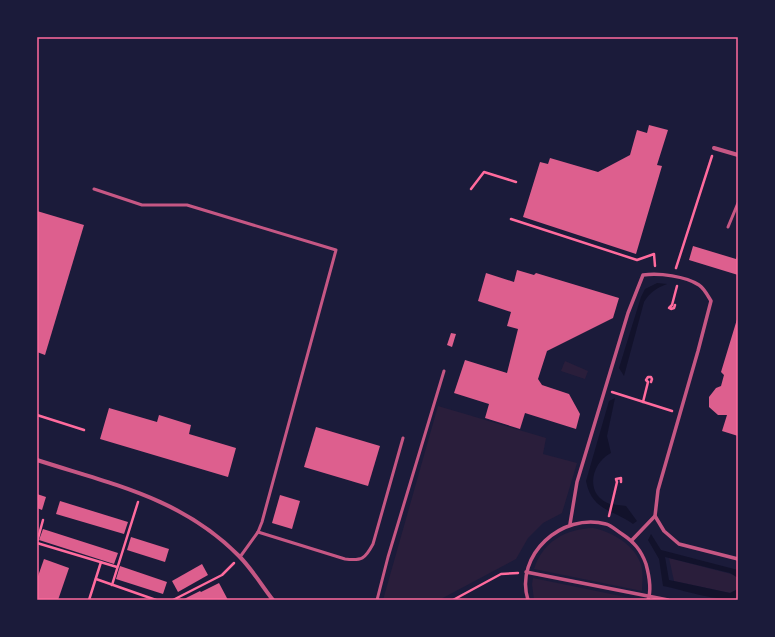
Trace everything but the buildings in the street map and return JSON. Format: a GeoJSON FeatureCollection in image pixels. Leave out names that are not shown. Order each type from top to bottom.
{"type":"FeatureCollection","features":[{"type":"Feature","properties":{"kind":"street"},"geometry":{"type":"LineString","coordinates":[[714,148],[738,155]]}},
{"type":"Feature","properties":{"kind":"street"},"geometry":{"type":"LineString","coordinates":[[570,524],[577,482],[628,312],[643,275],[655,273],[674,276],[700,286],[711,301],[658,490],[656,516],[664,531],[679,544],[738,559]]}},
{"type":"Feature","properties":{"kind":"street"},"geometry":{"type":"LineString","coordinates":[[37,460],[141,492],[178,511],[224,543],[240,557],[273,600]]}},
{"type":"Feature","properties":{"kind":"street"},"geometry":{"type":"LineString","coordinates":[[632,540],[656,516]]}},
{"type":"Feature","properties":{"kind":"street"},"geometry":{"type":"LineString","coordinates":[[528,600],[526,592],[526,572],[538,548],[553,533],[570,524],[589,522],[607,524],[632,540],[642,553],[649,575],[648,598]]}},
{"type":"Feature","properties":{"kind":"street"},"geometry":{"type":"LineString","coordinates":[[526,572],[648,598],[668,600]]}},
{"type":"Feature","properties":{"kind":"lane"},"geometry":{"type":"LineString","coordinates":[[94,190],[142,205],[187,205],[336,250],[258,532],[240,557]]}},
{"type":"Feature","properties":{"kind":"lane"},"geometry":{"type":"LineString","coordinates":[[728,227],[738,203]]}},
{"type":"Feature","properties":{"kind":"lane"},"geometry":{"type":"LineString","coordinates":[[377,600],[388,557],[444,371]]}},
{"type":"Feature","properties":{"kind":"lane"},"geometry":{"type":"LineString","coordinates":[[258,532],[345,559],[358,561],[367,556],[373,544],[403,438]]}},
{"type":"Feature","properties":{"kind":"path"},"geometry":{"type":"LineString","coordinates":[[674,276],[714,148]]}},
{"type":"Feature","properties":{"kind":"path"},"geometry":{"type":"LineString","coordinates":[[471,189],[484,172],[516,182]]}},
{"type":"Feature","properties":{"kind":"path"},"geometry":{"type":"LineString","coordinates":[[511,219],[637,260],[654,254],[655,273]]}},
{"type":"Feature","properties":{"kind":"path"},"geometry":{"type":"LineString","coordinates":[[675,305],[671,310],[669,308],[672,305],[680,278]]}},
{"type":"Feature","properties":{"kind":"path"},"geometry":{"type":"LineString","coordinates":[[643,402],[648,382],[646,380],[648,377],[651,377],[651,382]]}},
{"type":"Feature","properties":{"kind":"path"},"geometry":{"type":"LineString","coordinates":[[604,390],[680,413]]}},
{"type":"Feature","properties":{"kind":"path"},"geometry":{"type":"LineString","coordinates":[[37,415],[84,430]]}},
{"type":"Feature","properties":{"kind":"path"},"geometry":{"type":"LineString","coordinates":[[607,524],[617,482],[616,479],[621,478],[621,482]]}},
{"type":"Feature","properties":{"kind":"path"},"geometry":{"type":"LineString","coordinates":[[112,585],[141,492]]}},
{"type":"Feature","properties":{"kind":"path"},"geometry":{"type":"LineString","coordinates":[[43,520],[37,542],[117,568]]}},
{"type":"Feature","properties":{"kind":"path"},"geometry":{"type":"LineString","coordinates":[[120,543],[124,544]]}},
{"type":"Feature","properties":{"kind":"path"},"geometry":{"type":"LineString","coordinates":[[120,557],[125,559]]}},
{"type":"Feature","properties":{"kind":"path"},"geometry":{"type":"LineString","coordinates":[[173,600],[222,575],[240,557]]}},
{"type":"Feature","properties":{"kind":"path"},"geometry":{"type":"LineString","coordinates":[[89,600],[101,562]]}},
{"type":"Feature","properties":{"kind":"path"},"geometry":{"type":"LineString","coordinates":[[453,600],[501,574],[526,572]]}},
{"type":"Feature","properties":{"kind":"path"},"geometry":{"type":"LineString","coordinates":[[96,579],[156,600]]}},
{"type":"Feature","properties":{"kind":"shaded area"},"geometry":{"type":"Polygon","coordinates":[[[657,283],[667,284],[654,291],[644,302],[624,376],[619,368],[641,297],[645,289],[657,283]]]}},
{"type":"Feature","properties":{"kind":"shaded area"},"geometry":{"type":"Polygon","coordinates":[[[565,361],[588,371],[585,379],[561,371],[565,361]]]}},
{"type":"Feature","properties":{"kind":"shaded area"},"geometry":{"type":"Polygon","coordinates":[[[615,398],[607,436],[611,453],[604,458],[595,471],[593,479],[594,487],[596,494],[602,500],[610,504],[626,506],[637,521],[633,524],[598,504],[589,491],[586,481],[609,401],[615,398]]]}},
{"type":"Feature","properties":{"kind":"shaded area"},"geometry":{"type":"Polygon","coordinates":[[[438,406],[546,438],[543,454],[577,463],[562,513],[543,523],[528,538],[516,559],[439,600],[383,600],[438,406]]]}},
{"type":"Feature","properties":{"kind":"shaded area"},"geometry":{"type":"Polygon","coordinates":[[[593,528],[607,532],[621,540],[627,544],[637,556],[641,565],[642,591],[534,569],[543,551],[557,538],[574,531],[593,528]]]}},
{"type":"Feature","properties":{"kind":"shaded area"},"geometry":{"type":"Polygon","coordinates":[[[651,534],[661,550],[738,570],[738,578],[730,573],[665,557],[669,580],[730,593],[738,589],[738,597],[722,599],[663,586],[659,559],[648,540],[651,534]]]}},
{"type":"Feature","properties":{"kind":"shaded area"},"geometry":{"type":"Polygon","coordinates":[[[669,558],[735,575],[738,578],[738,589],[730,593],[674,581],[669,558]]]}},
{"type":"Feature","properties":{"kind":"shaded area"},"geometry":{"type":"Polygon","coordinates":[[[533,578],[640,600],[534,600],[532,584],[533,578]]]}}]}
